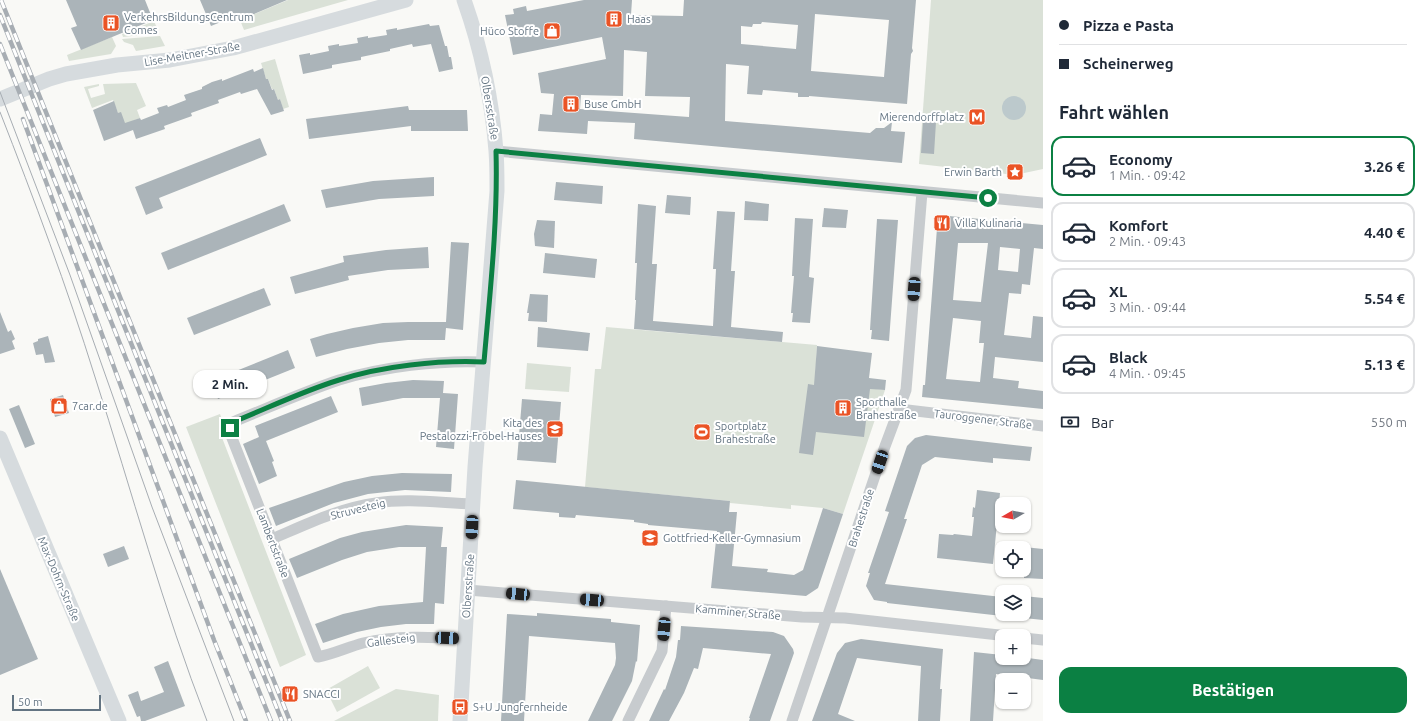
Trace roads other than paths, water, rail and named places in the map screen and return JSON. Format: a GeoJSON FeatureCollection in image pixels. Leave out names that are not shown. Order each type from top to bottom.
{"type":"FeatureCollection","features":[{"type":"Feature","properties":{"kind":"street","name":"Lise-Meitner-Straße"},"geometry":{"type":"LineString","coordinates":[[0,99],[66,74],[92,69],[189,57],[233,48],[406,0]]}},
{"type":"Feature","properties":{"kind":"street","name":"Olbersstraße"},"geometry":{"type":"LineString","coordinates":[[460,721],[473,504],[497,191],[496,151],[486,83],[476,36],[464,0]]}},
{"type":"Feature","properties":{"kind":"street"},"geometry":{"type":"LineString","coordinates":[[496,151],[1043,203]]}},
{"type":"Feature","properties":{"kind":"street","name":"Brahestraße"},"geometry":{"type":"LineString","coordinates":[[792,721],[906,390],[922,192]]}},
{"type":"Feature","properties":{"kind":"street","name":"Lambertstraße"},"geometry":{"type":"LineString","coordinates":[[318,657],[230,433],[230,428],[233,422],[318,388],[357,375],[418,365],[465,361],[484,362]]}},
{"type":"Feature","properties":{"kind":"street","name":"Tauroggener Straße"},"geometry":{"type":"LineString","coordinates":[[899,409],[1043,426]]}},
{"type":"Feature","properties":{"kind":"street","name":"Max-Dohrn-Straße"},"geometry":{"type":"LineString","coordinates":[[0,438],[119,721]]}},
{"type":"Feature","properties":{"kind":"street","name":"Struvesteig"},"geometry":{"type":"LineString","coordinates":[[272,539],[336,513],[375,503],[413,501],[473,504]]}},
{"type":"Feature","properties":{"kind":"street","name":"Kamminer Straße"},"geometry":{"type":"LineString","coordinates":[[468,590],[802,617],[845,618],[995,635]]}},
{"type":"Feature","properties":{"kind":"street"},"geometry":{"type":"LineString","coordinates":[[628,721],[662,651],[666,606]]}},
{"type":"Feature","properties":{"kind":"street","name":"Gallesteig"},"geometry":{"type":"LineString","coordinates":[[318,657],[362,644],[394,638],[423,637],[465,639]]}},
{"type":"Feature","properties":{"kind":"street"},"geometry":{"type":"LineString","coordinates":[[1031,639],[1043,640]]}},
{"type":"Feature","properties":{"kind":"tram line"},"geometry":{"type":"LineString","coordinates":[[0,92],[70,275],[152,507],[234,721]]}},
{"type":"Feature","properties":{"kind":"tram line"},"geometry":{"type":"LineString","coordinates":[[0,112],[62,277],[109,420],[176,636],[207,721]]}},
{"type":"Feature","properties":{"kind":"railway"},"geometry":{"type":"LineString","coordinates":[[1,0],[290,721]]}},
{"type":"Feature","properties":{"kind":"railway"},"geometry":{"type":"LineString","coordinates":[[0,15],[282,721]]}},
{"type":"Feature","properties":{"kind":"railway"},"geometry":{"type":"LineString","coordinates":[[0,44],[271,721]]}},
{"type":"Feature","properties":{"kind":"railway"},"geometry":{"type":"LineString","coordinates":[[23,119],[214,640],[246,721]]}},
{"type":"Feature","properties":{"kind":"place","name":"Haas"},"geometry":{"type":"Point","coordinates":[614,19]}},
{"type":"Feature","properties":{"kind":"place","name":"VerkehrsBildungsCentrum Comes"},"geometry":{"type":"Point","coordinates":[111,23]}},
{"type":"Feature","properties":{"kind":"place","name":"Hüco Stoffe"},"geometry":{"type":"Point","coordinates":[552,31]}},
{"type":"Feature","properties":{"kind":"place","name":"Buse GmbH"},"geometry":{"type":"Point","coordinates":[571,104]}},
{"type":"Feature","properties":{"kind":"place","name":"Mierendorffplatz"},"geometry":{"type":"Point","coordinates":[977,117]}},
{"type":"Feature","properties":{"kind":"place","name":"Erwin Barth"},"geometry":{"type":"Point","coordinates":[1015,172]}},
{"type":"Feature","properties":{"kind":"place","name":"Villa Kulinaria"},"geometry":{"type":"Point","coordinates":[942,223]}},
{"type":"Feature","properties":{"kind":"place","name":"7car.de"},"geometry":{"type":"Point","coordinates":[59,406]}},
{"type":"Feature","properties":{"kind":"place","name":"Sporthalle Brahestraße"},"geometry":{"type":"Point","coordinates":[843,408]}},
{"type":"Feature","properties":{"kind":"place","name":"Kita des Pestalozzi-Fröbel-Hauses"},"geometry":{"type":"Point","coordinates":[555,429]}},
{"type":"Feature","properties":{"kind":"place","name":"Sportplatz Brahestraße"},"geometry":{"type":"Point","coordinates":[702,432]}},
{"type":"Feature","properties":{"kind":"place","name":"Gottfried-Keller-Gymnasium"},"geometry":{"type":"Point","coordinates":[650,538]}},
{"type":"Feature","properties":{"kind":"place","name":"SNACCI"},"geometry":{"type":"Point","coordinates":[290,694]}},
{"type":"Feature","properties":{"kind":"place","name":"S+U Jungfernheide"},"geometry":{"type":"Point","coordinates":[460,707]}}]}
